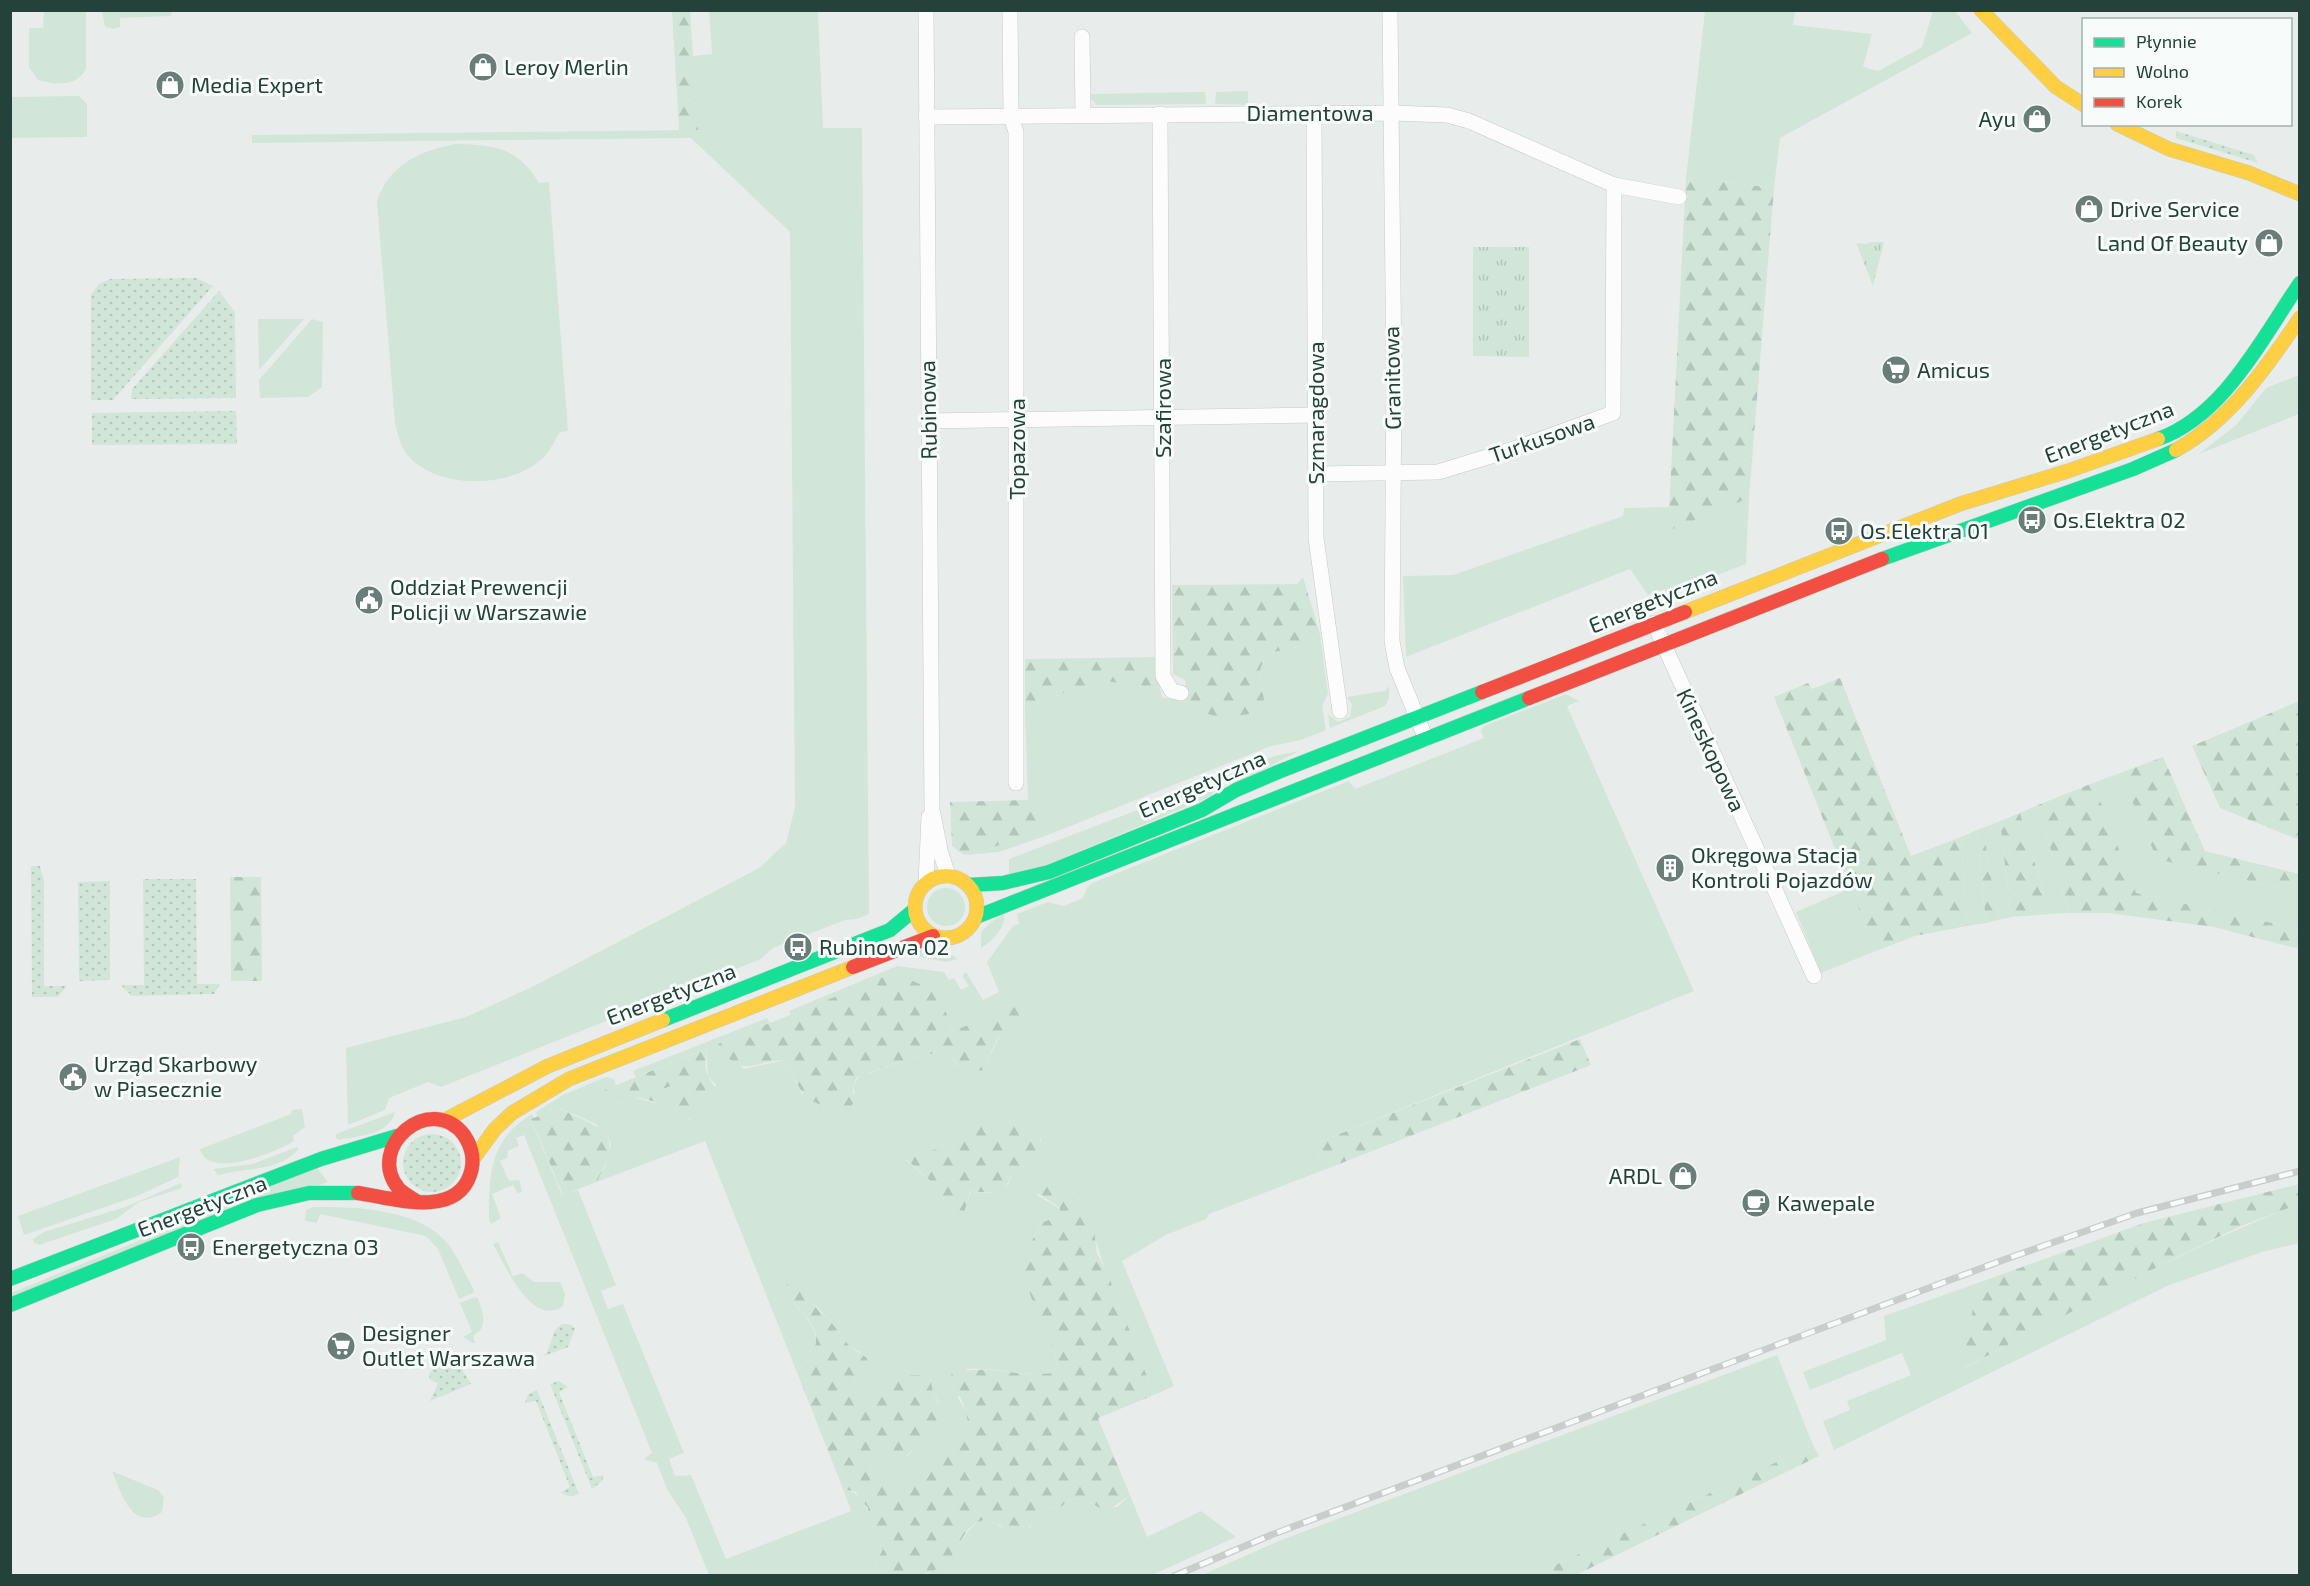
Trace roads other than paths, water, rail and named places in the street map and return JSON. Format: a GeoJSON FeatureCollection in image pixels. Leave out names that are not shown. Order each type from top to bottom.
{"type":"FeatureCollection","features":[{"type":"Feature","properties":{"kind":"street","name":"Rubinowa"},"geometry":{"type":"LineString","coordinates":[[926,10],[932,809],[939,850],[948,876]]}},
{"type":"Feature","properties":{"kind":"street","name":"Granitowa"},"geometry":{"type":"LineString","coordinates":[[1390,10],[1393,654],[1426,739]]}},
{"type":"Feature","properties":{"kind":"street"},"geometry":{"type":"LineString","coordinates":[[1981,10],[2056,87],[2082,104]]}},
{"type":"Feature","properties":{"kind":"street","name":"Topazowa"},"geometry":{"type":"LineString","coordinates":[[1010,12],[1011,116],[1016,132],[1016,783]]}},
{"type":"Feature","properties":{"kind":"street"},"geometry":{"type":"LineString","coordinates":[[1082,37],[1083,114]]}},
{"type":"Feature","properties":{"kind":"street","name":"Diamentowa"},"geometry":{"type":"LineString","coordinates":[[926,117],[1314,113],[1447,115],[1468,121],[1614,185],[1679,197]]}},
{"type":"Feature","properties":{"kind":"street","name":"Szmaragdowa"},"geometry":{"type":"LineString","coordinates":[[1314,113],[1316,538],[1340,711]]}},
{"type":"Feature","properties":{"kind":"street","name":"Szafirowa"},"geometry":{"type":"LineString","coordinates":[[1160,114],[1163,676],[1172,691],[1181,693]]}},
{"type":"Feature","properties":{"kind":"street"},"geometry":{"type":"LineString","coordinates":[[2121,126],[2169,149],[2249,172],[2300,194]]}},
{"type":"Feature","properties":{"kind":"street"},"geometry":{"type":"LineString","coordinates":[[2249,172],[2263,172],[2300,181]]}},
{"type":"Feature","properties":{"kind":"street","name":"Turkusowa"},"geometry":{"type":"LineString","coordinates":[[1316,474],[1438,472],[1514,449],[1613,413],[1614,185]]}},
{"type":"Feature","properties":{"kind":"street","name":"Energetyczna"},"geometry":{"type":"LineString","coordinates":[[948,876],[968,885],[1003,883],[1049,872],[1202,810],[1236,790],[1278,772],[1654,623],[1960,504],[2080,467],[2180,429],[2212,404],[2229,386],[2300,283]]}},
{"type":"Feature","properties":{"kind":"street","name":"Energetyczna"},"geometry":{"type":"LineString","coordinates":[[10,1305],[257,1205],[292,1195],[323,1191],[357,1192],[438,1203],[457,1195],[469,1179],[473,1159],[495,1129],[512,1113],[569,1079],[933,936],[941,939],[958,936],[970,928],[976,917],[1663,644],[1948,533],[2145,463],[2188,443],[2225,413],[2257,379],[2300,318]]}},
{"type":"Feature","properties":{"kind":"street"},"geometry":{"type":"LineString","coordinates":[[928,421],[1316,415]]}},
{"type":"Feature","properties":{"kind":"street","name":"Kineskopowa"},"geometry":{"type":"LineString","coordinates":[[1654,623],[1814,976]]}},
{"type":"Feature","properties":{"kind":"street","name":"Rubinowa"},"geometry":{"type":"LineString","coordinates":[[926,883],[927,820],[932,809]]}},
{"type":"Feature","properties":{"kind":"street"},"geometry":{"type":"LineString","coordinates":[[926,883],[936,877],[948,876]]}},
{"type":"Feature","properties":{"kind":"street","name":"Energetyczna"},"geometry":{"type":"LineString","coordinates":[[10,1278],[321,1159],[387,1141],[413,1123],[422,1120],[443,1121],[558,1062],[890,930],[914,910],[917,894],[926,883]]}},
{"type":"Feature","properties":{"kind":"street"},"geometry":{"type":"LineString","coordinates":[[968,885],[976,900],[976,917]]}},
{"type":"Feature","properties":{"kind":"street"},"geometry":{"type":"LineString","coordinates":[[914,910],[920,926],[933,936]]}},
{"type":"Feature","properties":{"kind":"street"},"geometry":{"type":"LineString","coordinates":[[443,1121],[452,1125],[467,1139],[473,1159]]}},
{"type":"Feature","properties":{"kind":"street"},"geometry":{"type":"LineString","coordinates":[[397,1136],[388,1154],[390,1175],[401,1192],[418,1202]]}},
{"type":"Feature","properties":{"kind":"railway"},"geometry":{"type":"LineString","coordinates":[[1174,1576],[1271,1535],[2006,1259],[2137,1213],[2300,1171]]}},
{"type":"Feature","properties":{"kind":"place","name":"Leroy Merlin"},"geometry":{"type":"Point","coordinates":[483,67]}},
{"type":"Feature","properties":{"kind":"place","name":"Media Expert"},"geometry":{"type":"Point","coordinates":[170,85]}},
{"type":"Feature","properties":{"kind":"place","name":"Ayu"},"geometry":{"type":"Point","coordinates":[2037,119]}},
{"type":"Feature","properties":{"kind":"place","name":"Drive Service"},"geometry":{"type":"Point","coordinates":[2089,209]}},
{"type":"Feature","properties":{"kind":"place","name":"Land Of Beauty"},"geometry":{"type":"Point","coordinates":[2269,243]}},
{"type":"Feature","properties":{"kind":"place","name":"Amicus"},"geometry":{"type":"Point","coordinates":[1896,370]}},
{"type":"Feature","properties":{"kind":"place","name":"Os.Elektra 02"},"geometry":{"type":"Point","coordinates":[2032,520]}},
{"type":"Feature","properties":{"kind":"place","name":"Os.Elektra 01"},"geometry":{"type":"Point","coordinates":[1839,531]}},
{"type":"Feature","properties":{"kind":"place","name":"Oddział Prewencji Policji w Warszawie"},"geometry":{"type":"Point","coordinates":[369,600]}},
{"type":"Feature","properties":{"kind":"place","name":"Okręgowa Stacja Kontroli Pojazdów"},"geometry":{"type":"Point","coordinates":[1670,868]}},
{"type":"Feature","properties":{"kind":"place","name":"Rubinowa 02"},"geometry":{"type":"Point","coordinates":[798,947]}},
{"type":"Feature","properties":{"kind":"place","name":"Urząd Skarbowy w Piasecznie"},"geometry":{"type":"Point","coordinates":[73,1077]}},
{"type":"Feature","properties":{"kind":"place","name":"ARDL"},"geometry":{"type":"Point","coordinates":[1683,1176]}},
{"type":"Feature","properties":{"kind":"place","name":"Kawepale"},"geometry":{"type":"Point","coordinates":[1756,1203]}},
{"type":"Feature","properties":{"kind":"place","name":"Energetyczna 03"},"geometry":{"type":"Point","coordinates":[191,1247]}},
{"type":"Feature","properties":{"kind":"place","name":"Designer Outlet Warszawa"},"geometry":{"type":"Point","coordinates":[341,1346]}}]}
